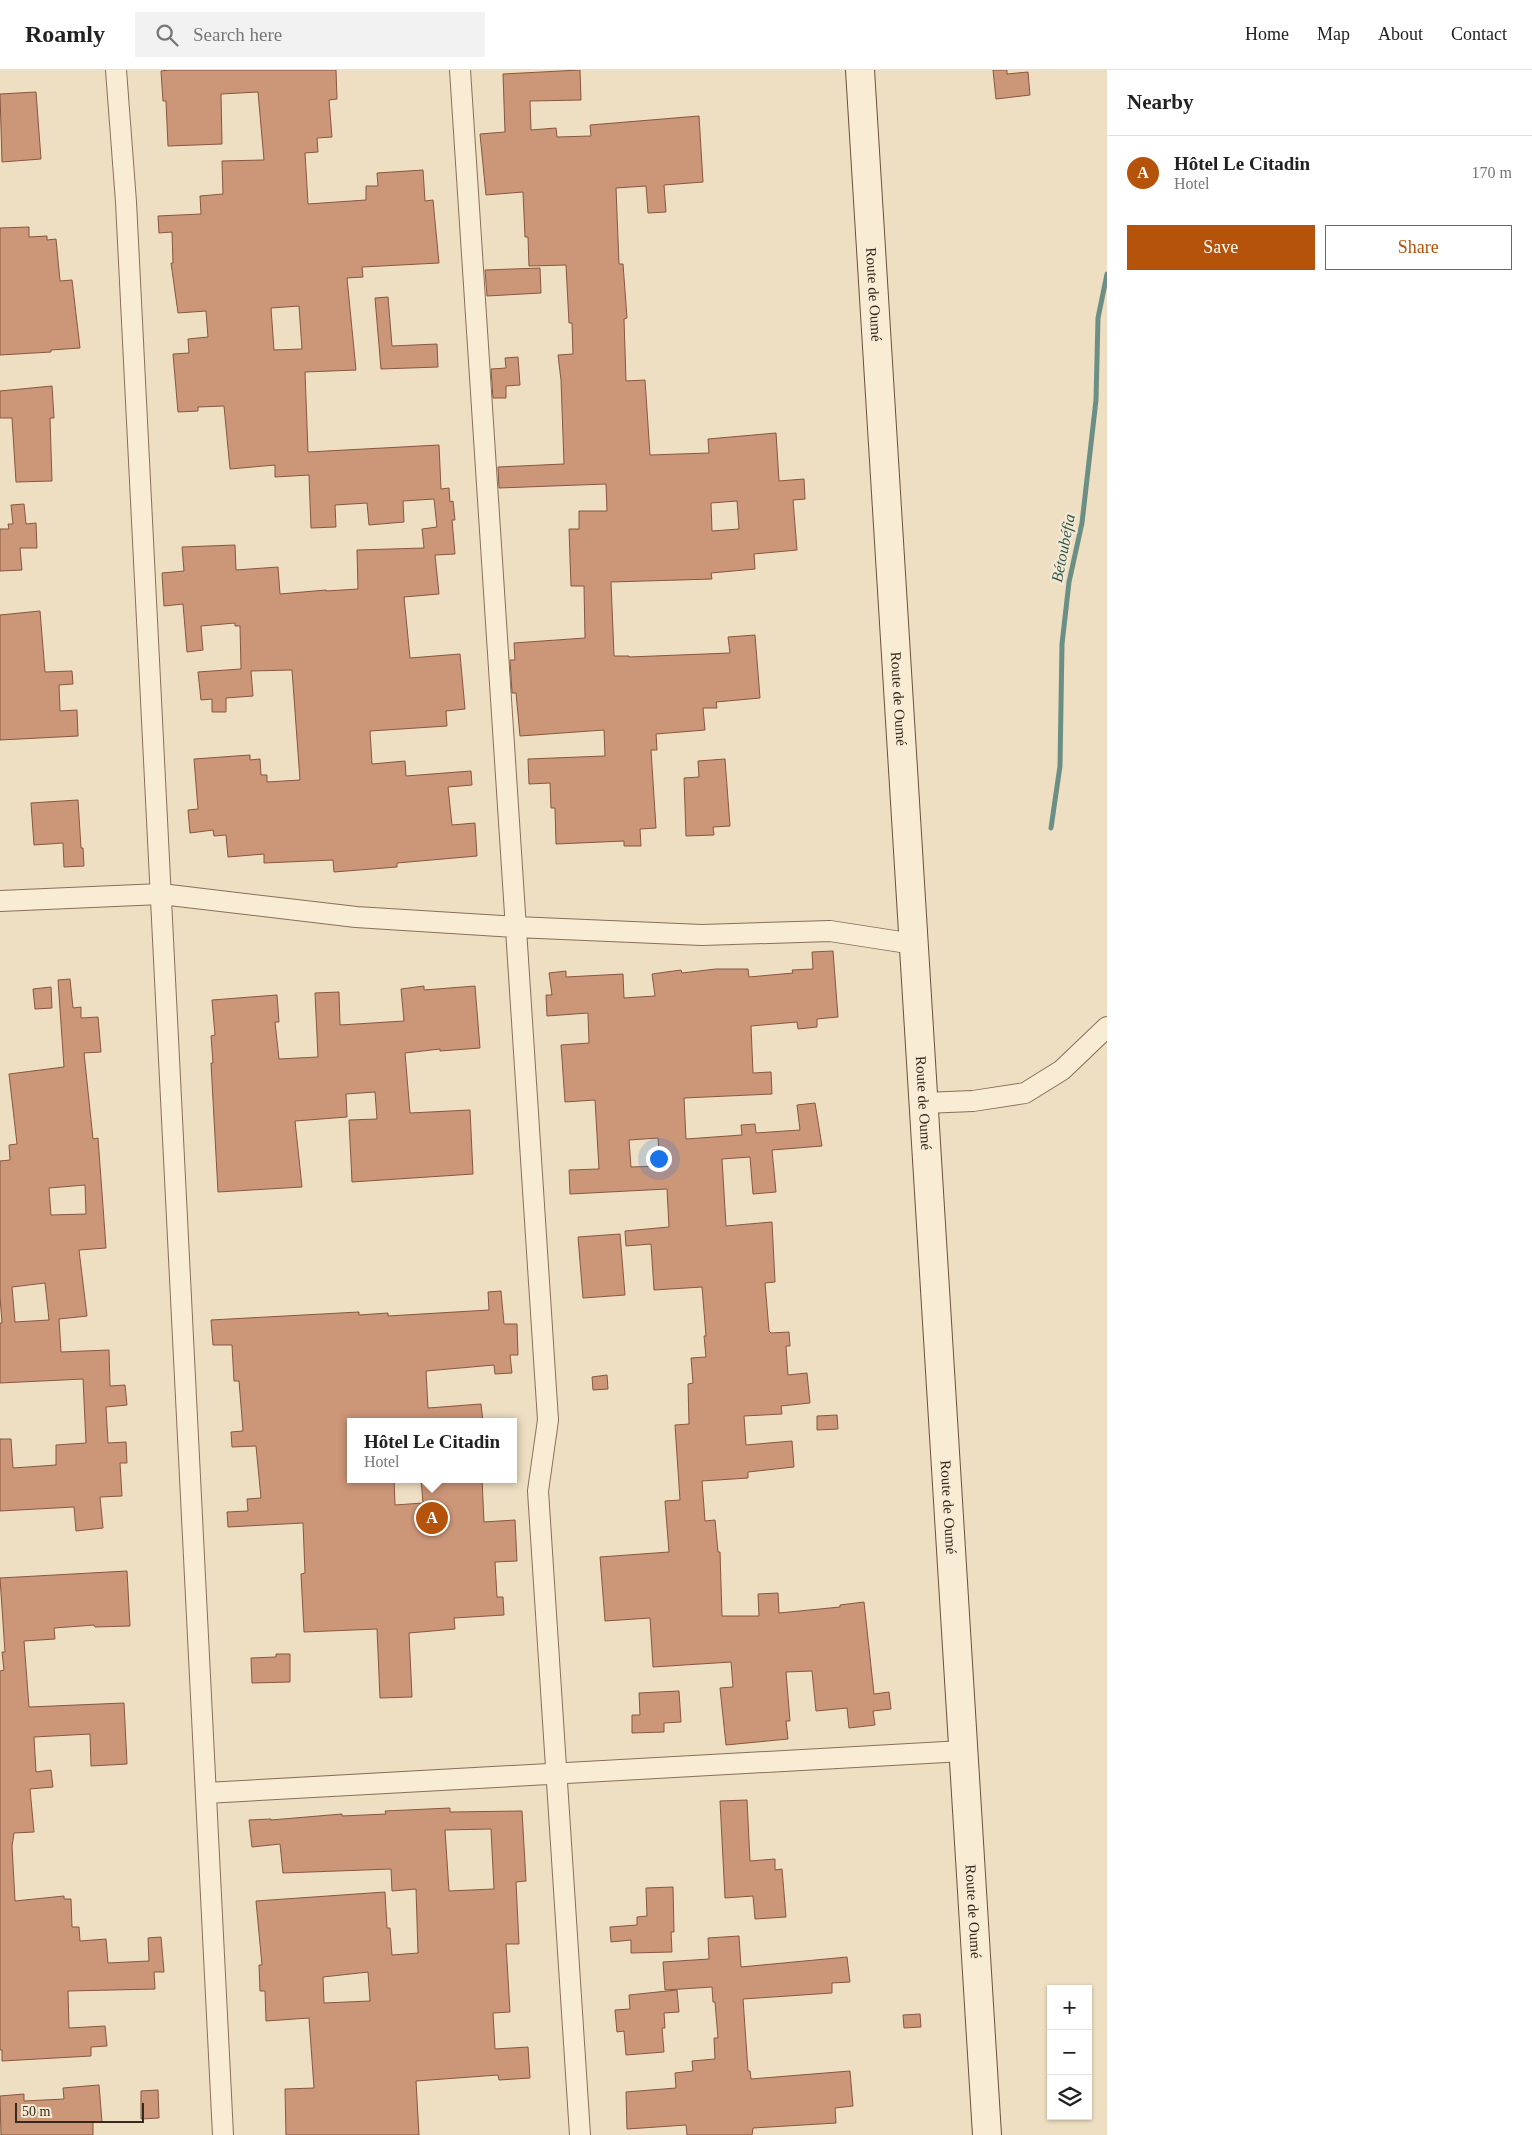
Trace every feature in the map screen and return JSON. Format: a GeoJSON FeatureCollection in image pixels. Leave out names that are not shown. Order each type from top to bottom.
{"type":"FeatureCollection","features":[{"type":"Feature","properties":{"kind":"street"},"geometry":{"type":"LineString","coordinates":[[116,70],[126,202],[223,2135]]}},
{"type":"Feature","properties":{"kind":"street"},"geometry":{"type":"LineString","coordinates":[[460,70],[548,1420],[538,1490],[580,2135]]}},
{"type":"Feature","properties":{"kind":"street","name":"Route de Oumé"},"geometry":{"type":"LineString","coordinates":[[860,70],[986,2135]]}},
{"type":"Feature","properties":{"kind":"street"},"geometry":{"type":"LineString","coordinates":[[0,902],[161,894],[356,916],[516,927],[702,935],[830,931],[914,944]]}},
{"type":"Feature","properties":{"kind":"street"},"geometry":{"type":"LineString","coordinates":[[924,1103],[973,1101],[1025,1093],[1062,1070],[1107,1028]]}},
{"type":"Feature","properties":{"kind":"street"},"geometry":{"type":"LineString","coordinates":[[206,1793],[963,1750]]}},
{"type":"Feature","properties":{"kind":"building"},"geometry":{"type":"Polygon","coordinates":[[[336,70],[337,99],[329,100],[332,137],[317,138],[318,152],[305,153],[308,204],[366,200],[366,186],[378,186],[377,173],[423,170],[425,201],[433,200],[439,263],[362,267],[363,277],[347,278],[356,370],[305,372],[308,452],[439,445],[441,489],[449,488],[450,502],[453,501],[455,520],[452,520],[455,554],[435,555],[439,594],[404,597],[410,658],[460,654],[465,709],[446,711],[447,726],[370,731],[372,764],[405,761],[406,776],[471,771],[472,785],[448,787],[452,825],[475,823],[477,856],[397,863],[397,867],[334,872],[333,860],[264,863],[264,854],[228,857],[226,835],[214,836],[213,830],[190,833],[188,810],[198,809],[194,759],[250,755],[250,760],[260,759],[261,775],[267,775],[267,782],[300,780],[292,670],[251,671],[253,696],[226,698],[226,712],[212,712],[212,699],[201,700],[198,672],[241,669],[240,626],[235,626],[235,623],[201,626],[203,650],[187,652],[183,604],[164,606],[162,573],[184,571],[182,547],[235,545],[236,570],[278,567],[280,594],[358,589],[357,550],[424,548],[422,529],[437,527],[434,499],[403,501],[404,522],[369,525],[367,503],[335,505],[336,527],[311,528],[309,475],[275,477],[275,465],[230,469],[224,406],[198,407],[198,411],[178,412],[173,354],[189,353],[188,339],[208,337],[206,311],[178,313],[171,263],[173,263],[172,232],[159,233],[158,216],[201,214],[200,196],[223,194],[222,161],[264,160],[258,92],[221,94],[222,144],[168,146],[166,101],[163,101],[161,71],[336,70]],[[299,306],[271,308],[274,350],[302,349],[299,306]]]}},
{"type":"Feature","properties":{"kind":"building"},"geometry":{"type":"Polygon","coordinates":[[[580,70],[581,100],[530,101],[531,130],[556,128],[557,137],[591,136],[590,125],[699,116],[703,182],[664,185],[666,212],[648,213],[646,186],[616,188],[619,264],[623,264],[627,318],[624,319],[626,381],[645,380],[650,455],[709,453],[708,439],[776,433],[779,481],[804,479],[805,499],[793,500],[797,550],[754,554],[755,569],[711,573],[712,579],[611,582],[614,656],[730,653],[728,637],[755,635],[760,698],[716,702],[717,708],[703,708],[705,730],[656,734],[657,750],[651,750],[656,828],[640,829],[641,846],[624,846],[624,841],[556,844],[555,808],[551,808],[550,783],[529,784],[528,759],[605,756],[604,730],[520,736],[516,693],[512,693],[510,660],[515,660],[514,643],[585,638],[584,586],[571,586],[569,529],[579,529],[579,511],[607,511],[606,484],[499,488],[498,467],[564,464],[561,380],[558,355],[573,354],[572,323],[569,323],[566,265],[529,266],[528,237],[525,237],[523,192],[486,195],[480,134],[505,132],[503,74],[580,70]],[[737,501],[711,503],[712,531],[739,529],[737,501]]]}},
{"type":"Feature","properties":{"kind":"building"},"geometry":{"type":"Polygon","coordinates":[[[993,70],[1007,70],[1007,74],[1028,72],[1030,95],[996,99],[993,70]]]}},
{"type":"Feature","properties":{"kind":"building"},"geometry":{"type":"Polygon","coordinates":[[[36,92],[41,159],[2,162],[0,94],[36,92]]]}},
{"type":"Feature","properties":{"kind":"building"},"geometry":{"type":"Polygon","coordinates":[[[29,227],[29,237],[47,236],[47,240],[56,239],[60,281],[72,280],[80,348],[0,355],[0,228],[29,227]]]}},
{"type":"Feature","properties":{"kind":"building"},"geometry":{"type":"Polygon","coordinates":[[[540,268],[541,293],[487,296],[485,270],[540,268]]]}},
{"type":"Feature","properties":{"kind":"building"},"geometry":{"type":"Polygon","coordinates":[[[388,297],[392,346],[437,344],[438,367],[381,369],[375,298],[388,297]]]}},
{"type":"Feature","properties":{"kind":"building"},"geometry":{"type":"Polygon","coordinates":[[[518,357],[520,385],[506,386],[506,398],[493,398],[491,369],[506,368],[505,358],[518,357]]]}},
{"type":"Feature","properties":{"kind":"building"},"geometry":{"type":"Polygon","coordinates":[[[52,386],[54,418],[50,418],[52,481],[16,482],[12,418],[0,418],[0,391],[52,386]]]}},
{"type":"Feature","properties":{"kind":"building"},"geometry":{"type":"Polygon","coordinates":[[[24,504],[26,524],[36,523],[37,548],[20,548],[22,570],[0,571],[0,529],[9,529],[8,524],[13,524],[11,505],[24,504]]]}},
{"type":"Feature","properties":{"kind":"building"},"geometry":{"type":"Polygon","coordinates":[[[40,611],[45,672],[72,671],[73,684],[59,685],[60,711],[77,710],[78,736],[0,740],[0,615],[40,611]]]}},
{"type":"Feature","properties":{"kind":"building"},"geometry":{"type":"Polygon","coordinates":[[[725,759],[730,826],[713,827],[714,835],[686,836],[684,778],[699,777],[698,761],[725,759]]]}},
{"type":"Feature","properties":{"kind":"building"},"geometry":{"type":"Polygon","coordinates":[[[78,800],[84,866],[64,867],[63,843],[34,845],[31,803],[78,800]]]}},
{"type":"Feature","properties":{"kind":"building"},"geometry":{"type":"Polygon","coordinates":[[[833,951],[838,1017],[817,1019],[817,1027],[798,1029],[797,1022],[751,1026],[753,1073],[771,1072],[772,1094],[684,1098],[686,1139],[742,1135],[741,1125],[755,1124],[756,1133],[800,1130],[797,1105],[815,1103],[822,1146],[772,1150],[776,1192],[753,1194],[750,1157],[722,1159],[726,1226],[772,1222],[775,1282],[765,1283],[769,1331],[771,1333],[789,1332],[790,1346],[786,1346],[788,1375],[807,1373],[810,1403],[781,1406],[782,1414],[744,1416],[746,1445],[792,1441],[794,1467],[748,1472],[748,1478],[702,1481],[705,1521],[715,1520],[718,1552],[720,1552],[722,1616],[759,1616],[758,1594],[778,1593],[779,1613],[840,1607],[840,1605],[864,1602],[874,1694],[889,1692],[891,1709],[873,1711],[875,1725],[849,1728],[847,1708],[816,1711],[812,1671],[786,1672],[790,1721],[786,1721],[788,1739],[726,1745],[720,1688],[733,1687],[731,1662],[653,1667],[650,1618],[605,1621],[600,1557],[669,1552],[665,1501],[680,1500],[675,1425],[689,1424],[688,1384],[693,1383],[691,1358],[706,1357],[702,1287],[654,1290],[651,1244],[626,1246],[625,1231],[669,1227],[667,1189],[570,1194],[569,1170],[599,1169],[595,1100],[565,1102],[561,1045],[589,1043],[588,1013],[547,1016],[546,995],[552,995],[549,973],[566,971],[566,977],[623,974],[624,998],[655,996],[652,974],[681,970],[682,973],[716,969],[748,969],[749,977],[793,973],[792,970],[813,969],[812,952],[833,951]],[[658,1138],[629,1140],[631,1167],[660,1166],[658,1138]]]}},
{"type":"Feature","properties":{"kind":"building"},"geometry":{"type":"Polygon","coordinates":[[[70,979],[73,1008],[81,1007],[81,1018],[98,1017],[101,1052],[84,1053],[93,1139],[98,1138],[106,1248],[79,1250],[87,1316],[59,1319],[61,1352],[109,1350],[110,1386],[125,1385],[127,1405],[106,1407],[108,1443],[126,1442],[127,1463],[120,1463],[122,1496],[100,1497],[103,1528],[76,1531],[74,1507],[0,1511],[0,1439],[11,1439],[13,1468],[56,1465],[56,1445],[86,1443],[83,1379],[0,1383],[0,1323],[2,1323],[0,1297],[0,1161],[10,1160],[9,1145],[17,1144],[9,1074],[64,1067],[58,980],[70,979]],[[85,1185],[49,1188],[51,1215],[86,1214],[85,1185]],[[45,1283],[12,1287],[15,1322],[49,1320],[45,1283]]]}},
{"type":"Feature","properties":{"kind":"building"},"geometry":{"type":"Polygon","coordinates":[[[424,986],[424,990],[475,986],[480,1048],[440,1051],[440,1049],[405,1053],[410,1113],[470,1110],[473,1174],[352,1182],[349,1120],[377,1119],[375,1092],[346,1094],[347,1117],[295,1121],[302,1187],[218,1192],[211,1063],[213,1063],[211,1036],[215,1035],[212,1000],[277,995],[279,1022],[275,1022],[279,1059],[318,1057],[315,993],[339,992],[340,1025],[404,1021],[401,989],[424,986]]]}},
{"type":"Feature","properties":{"kind":"building"},"geometry":{"type":"Polygon","coordinates":[[[51,987],[52,1008],[35,1009],[33,989],[51,987]]]}},
{"type":"Feature","properties":{"kind":"building"},"geometry":{"type":"Polygon","coordinates":[[[620,1234],[625,1295],[583,1298],[578,1237],[620,1234]]]}},
{"type":"Feature","properties":{"kind":"building"},"geometry":{"type":"Polygon","coordinates":[[[501,1291],[504,1324],[517,1324],[518,1355],[510,1355],[512,1373],[495,1374],[494,1365],[426,1371],[428,1408],[481,1404],[483,1418],[347,1418],[347,1483],[394,1483],[395,1505],[423,1503],[421,1483],[482,1483],[484,1522],[515,1520],[517,1561],[495,1562],[497,1597],[503,1597],[504,1615],[454,1618],[455,1629],[409,1633],[412,1697],[380,1698],[377,1629],[304,1632],[301,1574],[305,1573],[303,1523],[228,1527],[227,1512],[248,1511],[247,1499],[261,1498],[256,1446],[232,1447],[231,1432],[243,1431],[239,1381],[234,1381],[232,1345],[213,1345],[211,1320],[359,1312],[359,1315],[388,1313],[388,1316],[489,1310],[488,1292],[501,1291]]]}},
{"type":"Feature","properties":{"kind":"building"},"geometry":{"type":"Polygon","coordinates":[[[607,1375],[608,1389],[593,1390],[592,1377],[607,1375]]]}},
{"type":"Feature","properties":{"kind":"building"},"geometry":{"type":"Polygon","coordinates":[[[837,1415],[838,1429],[817,1430],[817,1416],[837,1415]]]}},
{"type":"Feature","properties":{"kind":"building"},"geometry":{"type":"Polygon","coordinates":[[[127,1571],[130,1626],[95,1627],[94,1625],[54,1628],[55,1639],[24,1641],[29,1707],[124,1703],[127,1764],[91,1766],[90,1734],[34,1737],[36,1772],[51,1770],[53,1787],[30,1789],[34,1832],[14,1833],[12,1846],[15,1901],[64,1896],[64,1899],[71,1899],[72,1927],[79,1927],[80,1941],[106,1939],[108,1963],[149,1961],[148,1938],[161,1937],[164,1972],[154,1972],[155,1989],[68,1991],[69,2028],[105,2026],[107,2046],[91,2047],[91,2056],[2,2061],[2,2050],[0,2050],[0,1671],[4,1670],[2,1652],[5,1652],[0,1578],[127,1571]]]}},
{"type":"Feature","properties":{"kind":"building"},"geometry":{"type":"Polygon","coordinates":[[[276,1654],[290,1654],[290,1682],[252,1683],[251,1658],[276,1657],[276,1654]]]}},
{"type":"Feature","properties":{"kind":"building"},"geometry":{"type":"Polygon","coordinates":[[[679,1691],[681,1722],[664,1723],[664,1732],[632,1733],[632,1715],[640,1715],[639,1693],[679,1691]]]}},
{"type":"Feature","properties":{"kind":"building"},"geometry":{"type":"Polygon","coordinates":[[[747,1800],[750,1861],[775,1859],[775,1870],[782,1869],[786,1917],[755,1919],[753,1896],[725,1898],[720,1801],[747,1800]]]}},
{"type":"Feature","properties":{"kind":"building"},"geometry":{"type":"Polygon","coordinates":[[[450,1808],[450,1812],[522,1811],[526,1881],[516,1882],[519,1944],[506,1944],[510,2012],[493,2013],[495,2049],[528,2047],[530,2078],[499,2080],[498,2075],[416,2081],[419,2135],[286,2135],[285,2089],[314,2088],[309,2018],[266,2021],[265,1991],[260,1991],[259,1965],[262,1965],[256,1901],[385,1892],[387,1928],[390,1928],[392,1955],[418,1953],[416,1889],[392,1891],[391,1869],[283,1873],[280,1844],[252,1847],[249,1820],[342,1814],[342,1816],[386,1814],[385,1811],[450,1808]],[[491,1829],[445,1830],[449,1891],[494,1889],[491,1829]],[[368,1972],[323,1977],[324,2003],[370,2001],[368,1972]]]}},
{"type":"Feature","properties":{"kind":"building"},"geometry":{"type":"Polygon","coordinates":[[[673,1887],[674,1932],[671,1932],[672,1952],[631,1953],[631,1940],[611,1942],[610,1927],[637,1925],[637,1917],[647,1916],[646,1888],[673,1887]]]}},
{"type":"Feature","properties":{"kind":"building"},"geometry":{"type":"Polygon","coordinates":[[[739,1936],[741,1967],[847,1957],[850,1982],[832,1983],[832,1993],[743,1999],[748,2071],[750,2071],[751,2079],[850,2071],[853,2106],[835,2108],[836,2123],[753,2128],[752,2135],[687,2135],[686,2125],[627,2129],[626,2092],[676,2088],[675,2073],[693,2071],[692,2061],[715,2059],[714,2038],[718,2038],[712,1987],[665,1990],[663,1962],[709,1959],[708,1938],[739,1936]]]}},
{"type":"Feature","properties":{"kind":"building"},"geometry":{"type":"Polygon","coordinates":[[[677,1990],[679,2012],[664,2013],[665,2028],[662,2028],[664,2052],[626,2055],[624,2031],[617,2032],[615,2010],[630,2009],[629,1995],[677,1990]]]}},
{"type":"Feature","properties":{"kind":"building"},"geometry":{"type":"Polygon","coordinates":[[[920,2014],[921,2027],[904,2028],[903,2015],[920,2014]]]}},
{"type":"Feature","properties":{"kind":"building"},"geometry":{"type":"Polygon","coordinates":[[[99,2085],[102,2122],[93,2122],[93,2135],[1,2135],[0,2096],[24,2094],[24,2101],[64,2099],[63,2088],[99,2085]]]}},
{"type":"Feature","properties":{"kind":"building"},"geometry":{"type":"Polygon","coordinates":[[[158,2090],[159,2118],[141,2119],[141,2091],[158,2090]]]}},
{"type":"Feature","properties":{"kind":"waterway","name":"Bétoubéfia"},"geometry":{"type":"LineString","coordinates":[[1051,828],[1060,766],[1062,644],[1069,582],[1082,523],[1096,400],[1098,318],[1107,274]]}},
{"type":"Feature","properties":{"kind":"place","name":"Hôtel Le Citadin"},"geometry":{"type":"Point","coordinates":[432,1518]}}]}
